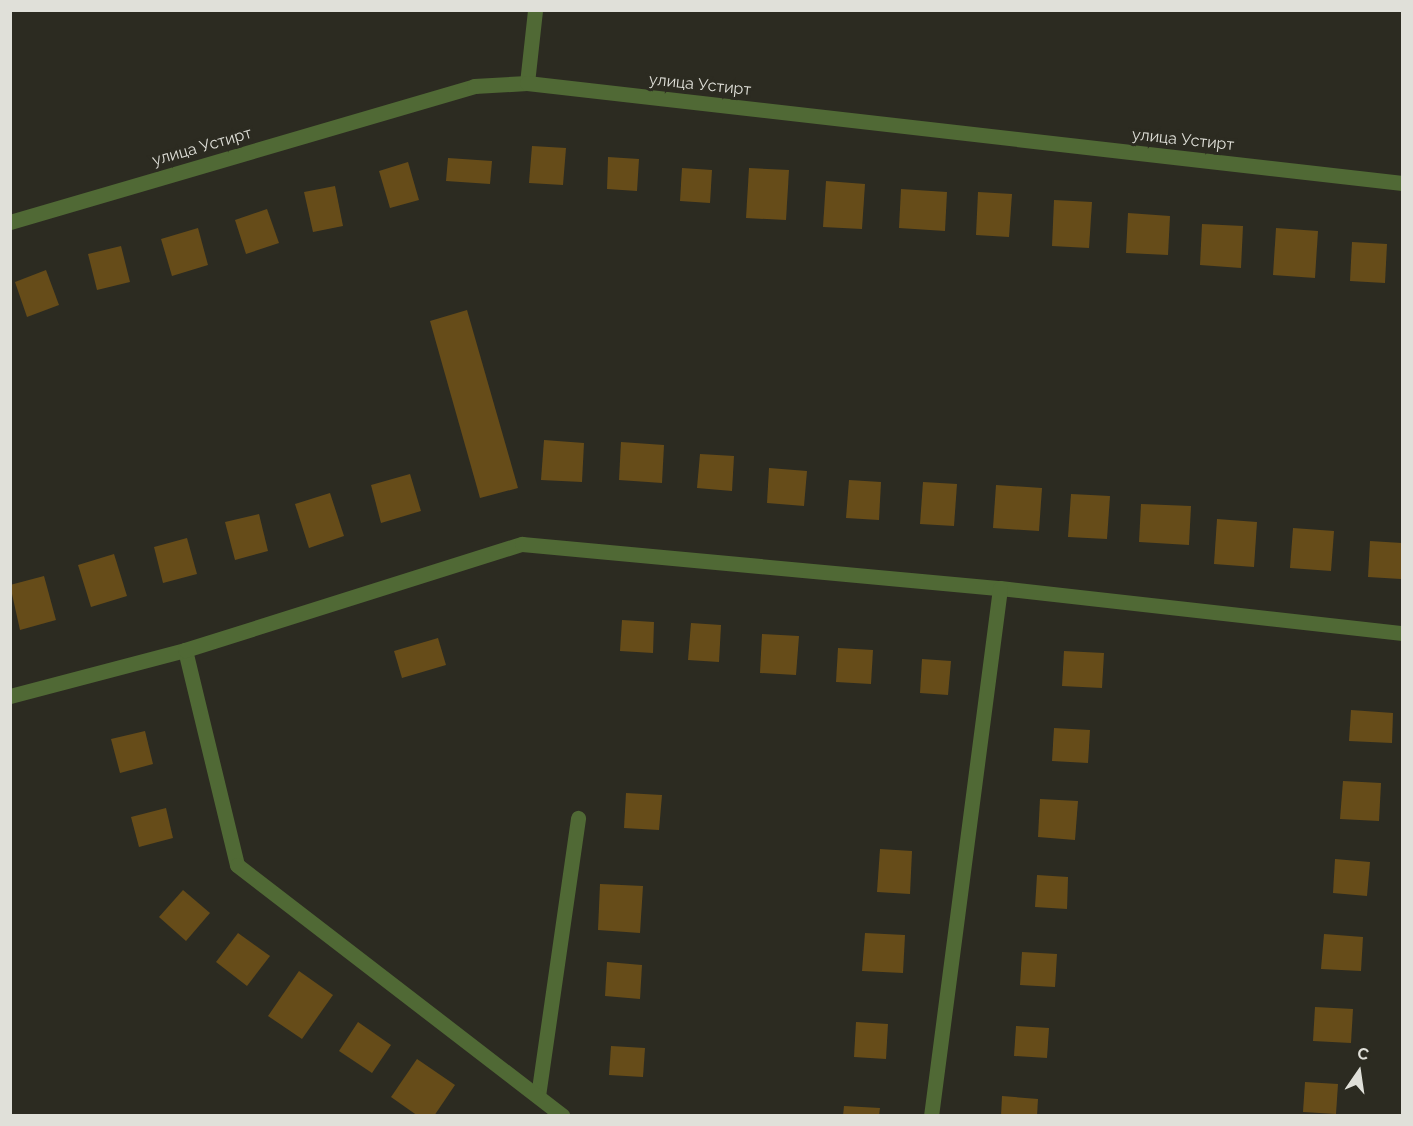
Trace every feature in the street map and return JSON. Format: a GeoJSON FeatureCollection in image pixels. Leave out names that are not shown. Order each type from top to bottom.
{"type":"FeatureCollection","features":[{"type":"Feature","properties":{"kind":"street"},"geometry":{"type":"LineString","coordinates":[[527,83],[535,10]]}},
{"type":"Feature","properties":{"kind":"street","name":"улица Устирт"},"geometry":{"type":"LineString","coordinates":[[10,222],[474,86],[527,83],[1402,183]]}},
{"type":"Feature","properties":{"kind":"street"},"geometry":{"type":"LineString","coordinates":[[10,696],[185,650],[522,544],[1000,588],[1402,633]]}},
{"type":"Feature","properties":{"kind":"street"},"geometry":{"type":"LineString","coordinates":[[932,1116],[1000,588]]}},
{"type":"Feature","properties":{"kind":"street"},"geometry":{"type":"LineString","coordinates":[[185,650],[237,866],[563,1116]]}},
{"type":"Feature","properties":{"kind":"street"},"geometry":{"type":"LineString","coordinates":[[538,1096],[578,818]]}},
{"type":"Feature","properties":{"kind":"building"},"geometry":{"type":"Polygon","coordinates":[[[532,146],[566,148],[563,185],[529,183],[532,146]]]}},
{"type":"Feature","properties":{"kind":"building"},"geometry":{"type":"Polygon","coordinates":[[[608,157],[639,159],[637,191],[607,189],[608,157]]]}},
{"type":"Feature","properties":{"kind":"building"},"geometry":{"type":"Polygon","coordinates":[[[448,158],[492,161],[490,184],[446,181],[448,158]]]}},
{"type":"Feature","properties":{"kind":"building"},"geometry":{"type":"Polygon","coordinates":[[[408,162],[419,200],[390,208],[379,171],[408,162]]]}},
{"type":"Feature","properties":{"kind":"building"},"geometry":{"type":"Polygon","coordinates":[[[682,168],[712,170],[710,203],[680,201],[682,168]]]}},
{"type":"Feature","properties":{"kind":"building"},"geometry":{"type":"Polygon","coordinates":[[[749,168],[789,170],[786,220],[746,218],[749,168]]]}},
{"type":"Feature","properties":{"kind":"building"},"geometry":{"type":"Polygon","coordinates":[[[826,181],[865,184],[862,229],[823,227],[826,181]]]}},
{"type":"Feature","properties":{"kind":"building"},"geometry":{"type":"Polygon","coordinates":[[[335,186],[343,226],[313,232],[304,192],[335,186]]]}},
{"type":"Feature","properties":{"kind":"building"},"geometry":{"type":"Polygon","coordinates":[[[901,189],[947,192],[945,231],[899,228],[901,189]]]}},
{"type":"Feature","properties":{"kind":"building"},"geometry":{"type":"Polygon","coordinates":[[[978,192],[1012,194],[1009,237],[976,235],[978,192]]]}},
{"type":"Feature","properties":{"kind":"building"},"geometry":{"type":"Polygon","coordinates":[[[1054,200],[1092,202],[1089,248],[1052,246],[1054,200]]]}},
{"type":"Feature","properties":{"kind":"building"},"geometry":{"type":"Polygon","coordinates":[[[267,209],[279,243],[246,254],[235,220],[267,209]]]}},
{"type":"Feature","properties":{"kind":"building"},"geometry":{"type":"Polygon","coordinates":[[[1128,213],[1170,216],[1168,255],[1126,253],[1128,213]]]}},
{"type":"Feature","properties":{"kind":"building"},"geometry":{"type":"Polygon","coordinates":[[[1202,224],[1243,226],[1241,268],[1200,265],[1202,224]]]}},
{"type":"Feature","properties":{"kind":"building"},"geometry":{"type":"Polygon","coordinates":[[[198,228],[208,265],[172,276],[161,239],[198,228]]]}},
{"type":"Feature","properties":{"kind":"building"},"geometry":{"type":"Polygon","coordinates":[[[1276,228],[1318,231],[1315,278],[1273,275],[1276,228]]]}},
{"type":"Feature","properties":{"kind":"building"},"geometry":{"type":"Polygon","coordinates":[[[1352,242],[1387,244],[1385,283],[1350,281],[1352,242]]]}},
{"type":"Feature","properties":{"kind":"building"},"geometry":{"type":"Polygon","coordinates":[[[121,246],[130,282],[97,290],[88,254],[121,246]]]}},
{"type":"Feature","properties":{"kind":"building"},"geometry":{"type":"Polygon","coordinates":[[[46,270],[59,305],[27,317],[15,282],[46,270]]]}},
{"type":"Feature","properties":{"kind":"building"},"geometry":{"type":"Polygon","coordinates":[[[467,310],[518,488],[480,498],[430,321],[467,310]]]}},
{"type":"Feature","properties":{"kind":"building"},"geometry":{"type":"Polygon","coordinates":[[[544,440],[584,443],[582,482],[541,480],[544,440]]]}},
{"type":"Feature","properties":{"kind":"building"},"geometry":{"type":"Polygon","coordinates":[[[621,442],[664,445],[662,483],[619,480],[621,442]]]}},
{"type":"Feature","properties":{"kind":"building"},"geometry":{"type":"Polygon","coordinates":[[[700,454],[734,456],[732,491],[697,488],[700,454]]]}},
{"type":"Feature","properties":{"kind":"building"},"geometry":{"type":"Polygon","coordinates":[[[769,468],[807,471],[804,506],[767,503],[769,468]]]}},
{"type":"Feature","properties":{"kind":"building"},"geometry":{"type":"Polygon","coordinates":[[[410,474],[421,511],[381,523],[371,485],[410,474]]]}},
{"type":"Feature","properties":{"kind":"building"},"geometry":{"type":"Polygon","coordinates":[[[849,480],[881,482],[879,520],[846,518],[849,480]]]}},
{"type":"Feature","properties":{"kind":"building"},"geometry":{"type":"Polygon","coordinates":[[[923,482],[957,484],[954,526],[920,524],[923,482]]]}},
{"type":"Feature","properties":{"kind":"building"},"geometry":{"type":"Polygon","coordinates":[[[996,485],[1042,488],[1039,531],[993,528],[996,485]]]}},
{"type":"Feature","properties":{"kind":"building"},"geometry":{"type":"Polygon","coordinates":[[[330,493],[344,536],[309,548],[295,504],[330,493]]]}},
{"type":"Feature","properties":{"kind":"building"},"geometry":{"type":"Polygon","coordinates":[[[1071,494],[1110,496],[1107,539],[1068,537],[1071,494]]]}},
{"type":"Feature","properties":{"kind":"building"},"geometry":{"type":"Polygon","coordinates":[[[1141,504],[1191,506],[1189,545],[1139,542],[1141,504]]]}},
{"type":"Feature","properties":{"kind":"building"},"geometry":{"type":"Polygon","coordinates":[[[259,514],[268,551],[235,560],[225,522],[259,514]]]}},
{"type":"Feature","properties":{"kind":"building"},"geometry":{"type":"Polygon","coordinates":[[[1217,519],[1257,522],[1254,567],[1214,564],[1217,519]]]}},
{"type":"Feature","properties":{"kind":"building"},"geometry":{"type":"Polygon","coordinates":[[[1293,528],[1334,531],[1331,571],[1290,568],[1293,528]]]}},
{"type":"Feature","properties":{"kind":"building"},"geometry":{"type":"Polygon","coordinates":[[[187,538],[197,574],[163,583],[154,547],[187,538]]]}},
{"type":"Feature","properties":{"kind":"building"},"geometry":{"type":"Polygon","coordinates":[[[1370,541],[1402,543],[1401,579],[1368,577],[1370,541]]]}},
{"type":"Feature","properties":{"kind":"building"},"geometry":{"type":"Polygon","coordinates":[[[114,554],[127,596],[91,607],[78,565],[114,554]]]}},
{"type":"Feature","properties":{"kind":"building"},"geometry":{"type":"Polygon","coordinates":[[[44,576],[56,620],[20,630],[10,585],[44,576]]]}},
{"type":"Feature","properties":{"kind":"building"},"geometry":{"type":"Polygon","coordinates":[[[622,620],[654,622],[653,653],[620,651],[622,620]]]}},
{"type":"Feature","properties":{"kind":"building"},"geometry":{"type":"Polygon","coordinates":[[[691,623],[721,625],[719,662],[688,660],[691,623]]]}},
{"type":"Feature","properties":{"kind":"building"},"geometry":{"type":"Polygon","coordinates":[[[762,634],[799,636],[796,675],[760,673],[762,634]]]}},
{"type":"Feature","properties":{"kind":"building"},"geometry":{"type":"Polygon","coordinates":[[[438,638],[446,665],[402,678],[394,651],[438,638]]]}},
{"type":"Feature","properties":{"kind":"building"},"geometry":{"type":"Polygon","coordinates":[[[838,648],[873,650],[871,684],[836,682],[838,648]]]}},
{"type":"Feature","properties":{"kind":"building"},"geometry":{"type":"Polygon","coordinates":[[[1064,651],[1104,653],[1102,688],[1062,686],[1064,651]]]}},
{"type":"Feature","properties":{"kind":"building"},"geometry":{"type":"Polygon","coordinates":[[[922,659],[951,661],[948,695],[920,693],[922,659]]]}},
{"type":"Feature","properties":{"kind":"building"},"geometry":{"type":"Polygon","coordinates":[[[1351,710],[1393,713],[1392,743],[1349,741],[1351,710]]]}},
{"type":"Feature","properties":{"kind":"building"},"geometry":{"type":"Polygon","coordinates":[[[1054,728],[1090,730],[1088,763],[1052,761],[1054,728]]]}},
{"type":"Feature","properties":{"kind":"building"},"geometry":{"type":"Polygon","coordinates":[[[145,731],[153,764],[120,773],[111,739],[145,731]]]}},
{"type":"Feature","properties":{"kind":"building"},"geometry":{"type":"Polygon","coordinates":[[[1343,781],[1381,783],[1379,821],[1340,819],[1343,781]]]}},
{"type":"Feature","properties":{"kind":"building"},"geometry":{"type":"Polygon","coordinates":[[[626,793],[662,795],[659,830],[624,828],[626,793]]]}},
{"type":"Feature","properties":{"kind":"building"},"geometry":{"type":"Polygon","coordinates":[[[1040,799],[1078,801],[1075,840],[1038,837],[1040,799]]]}},
{"type":"Feature","properties":{"kind":"building"},"geometry":{"type":"Polygon","coordinates":[[[166,808],[173,838],[139,847],[131,817],[166,808]]]}},
{"type":"Feature","properties":{"kind":"building"},"geometry":{"type":"Polygon","coordinates":[[[880,849],[912,851],[910,894],[877,892],[880,849]]]}},
{"type":"Feature","properties":{"kind":"building"},"geometry":{"type":"Polygon","coordinates":[[[1335,859],[1370,862],[1367,896],[1333,893],[1335,859]]]}},
{"type":"Feature","properties":{"kind":"building"},"geometry":{"type":"Polygon","coordinates":[[[1037,875],[1068,877],[1067,909],[1035,907],[1037,875]]]}},
{"type":"Feature","properties":{"kind":"building"},"geometry":{"type":"Polygon","coordinates":[[[600,884],[643,886],[640,933],[598,930],[600,884]]]}},
{"type":"Feature","properties":{"kind":"building"},"geometry":{"type":"Polygon","coordinates":[[[183,890],[210,913],[186,941],[159,917],[183,890]]]}},
{"type":"Feature","properties":{"kind":"building"},"geometry":{"type":"Polygon","coordinates":[[[238,933],[270,956],[247,986],[216,962],[238,933]]]}},
{"type":"Feature","properties":{"kind":"building"},"geometry":{"type":"Polygon","coordinates":[[[865,933],[905,935],[903,973],[862,971],[865,933]]]}},
{"type":"Feature","properties":{"kind":"building"},"geometry":{"type":"Polygon","coordinates":[[[1324,934],[1363,937],[1361,971],[1321,969],[1324,934]]]}},
{"type":"Feature","properties":{"kind":"building"},"geometry":{"type":"Polygon","coordinates":[[[1022,952],[1057,954],[1055,987],[1020,985],[1022,952]]]}},
{"type":"Feature","properties":{"kind":"building"},"geometry":{"type":"Polygon","coordinates":[[[607,962],[642,965],[640,999],[605,996],[607,962]]]}},
{"type":"Feature","properties":{"kind":"building"},"geometry":{"type":"Polygon","coordinates":[[[299,971],[333,995],[302,1039],[268,1016],[299,971]]]}},
{"type":"Feature","properties":{"kind":"building"},"geometry":{"type":"Polygon","coordinates":[[[1315,1007],[1353,1009],[1351,1043],[1313,1041],[1315,1007]]]}},
{"type":"Feature","properties":{"kind":"building"},"geometry":{"type":"Polygon","coordinates":[[[358,1022],[391,1045],[372,1073],[339,1051],[358,1022]]]}},
{"type":"Feature","properties":{"kind":"building"},"geometry":{"type":"Polygon","coordinates":[[[856,1022],[888,1024],[886,1059],[854,1057],[856,1022]]]}},
{"type":"Feature","properties":{"kind":"building"},"geometry":{"type":"Polygon","coordinates":[[[1016,1026],[1049,1028],[1047,1058],[1014,1056],[1016,1026]]]}},
{"type":"Feature","properties":{"kind":"building"},"geometry":{"type":"Polygon","coordinates":[[[611,1046],[645,1048],[643,1077],[609,1075],[611,1046]]]}},
{"type":"Feature","properties":{"kind":"building"},"geometry":{"type":"Polygon","coordinates":[[[417,1059],[455,1085],[434,1116],[418,1116],[391,1097],[417,1059]]]}},
{"type":"Feature","properties":{"kind":"building"},"geometry":{"type":"Polygon","coordinates":[[[1305,1082],[1338,1084],[1336,1114],[1303,1112],[1305,1082]]]}},
{"type":"Feature","properties":{"kind":"building"},"geometry":{"type":"Polygon","coordinates":[[[1002,1096],[1038,1099],[1037,1116],[1001,1116],[1002,1096]]]}},
{"type":"Feature","properties":{"kind":"building"},"geometry":{"type":"Polygon","coordinates":[[[844,1106],[880,1108],[879,1116],[843,1116],[844,1106]]]}}]}
